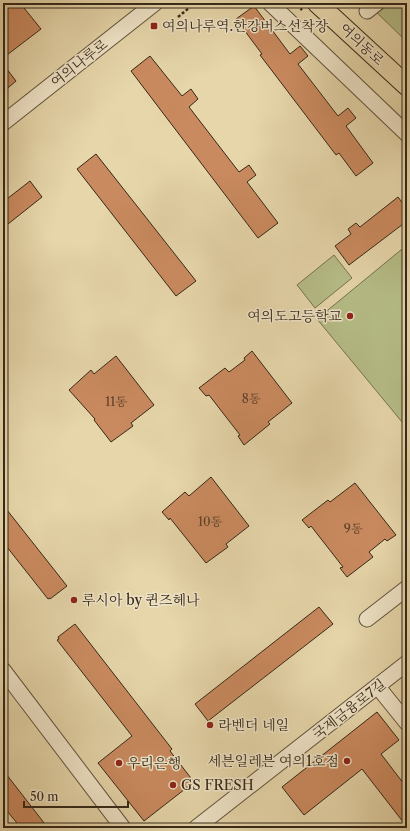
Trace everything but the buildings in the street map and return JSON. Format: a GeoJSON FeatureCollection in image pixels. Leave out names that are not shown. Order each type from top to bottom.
{"type":"FeatureCollection","features":[{"type":"Feature","properties":{"kind":"main road","name":"여의동로"},"geometry":{"type":"LineString","coordinates":[[317,3],[407,86]]}},
{"type":"Feature","properties":{"kind":"street","name":"여의나루로"},"geometry":{"type":"LineString","coordinates":[[3,123],[155,3]]}},
{"type":"Feature","properties":{"kind":"street"},"geometry":{"type":"LineString","coordinates":[[270,3],[407,134]]}},
{"type":"Feature","properties":{"kind":"street"},"geometry":{"type":"LineString","coordinates":[[367,618],[407,588]]}},
{"type":"Feature","properties":{"kind":"street","name":"국제금융로7길"},"geometry":{"type":"LineString","coordinates":[[196,828],[407,664]]}},
{"type":"Feature","properties":{"kind":"street"},"geometry":{"type":"LineString","coordinates":[[3,670],[123,828]]}},
{"type":"Feature","properties":{"kind":"street"},"geometry":{"type":"LineString","coordinates":[[378,686],[407,723]]}},
{"type":"Feature","properties":{"kind":"path"},"geometry":{"type":"LineString","coordinates":[[178,17],[196,3]]}},
{"type":"Feature","properties":{"kind":"green space"},"geometry":{"type":"Polygon","coordinates":[[[367,3],[407,3],[407,42],[367,3]]]}},
{"type":"Feature","properties":{"kind":"green space"},"geometry":{"type":"Polygon","coordinates":[[[407,245],[407,428],[317,319],[407,245]]]}},
{"type":"Feature","properties":{"kind":"green space"},"geometry":{"type":"Polygon","coordinates":[[[334,255],[352,278],[315,308],[297,285],[334,255]]]}},
{"type":"Feature","properties":{"kind":"place","name":"여의나루역.한강버스선착장"},"geometry":{"type":"Point","coordinates":[154,26]}},
{"type":"Feature","properties":{"kind":"place","name":"여의도고등학교"},"geometry":{"type":"Point","coordinates":[350,316]}},
{"type":"Feature","properties":{"kind":"place","name":"루시아 by 퀸즈헤나"},"geometry":{"type":"Point","coordinates":[74,600]}},
{"type":"Feature","properties":{"kind":"place","name":"라벤더 네일"},"geometry":{"type":"Point","coordinates":[210,725]}},
{"type":"Feature","properties":{"kind":"place","name":"세븐일레븐 여의1호점"},"geometry":{"type":"Point","coordinates":[347,761]}},
{"type":"Feature","properties":{"kind":"place","name":"우리은행"},"geometry":{"type":"Point","coordinates":[119,763]}},
{"type":"Feature","properties":{"kind":"place","name":"GS FRESH"},"geometry":{"type":"Point","coordinates":[173,785]}}]}
